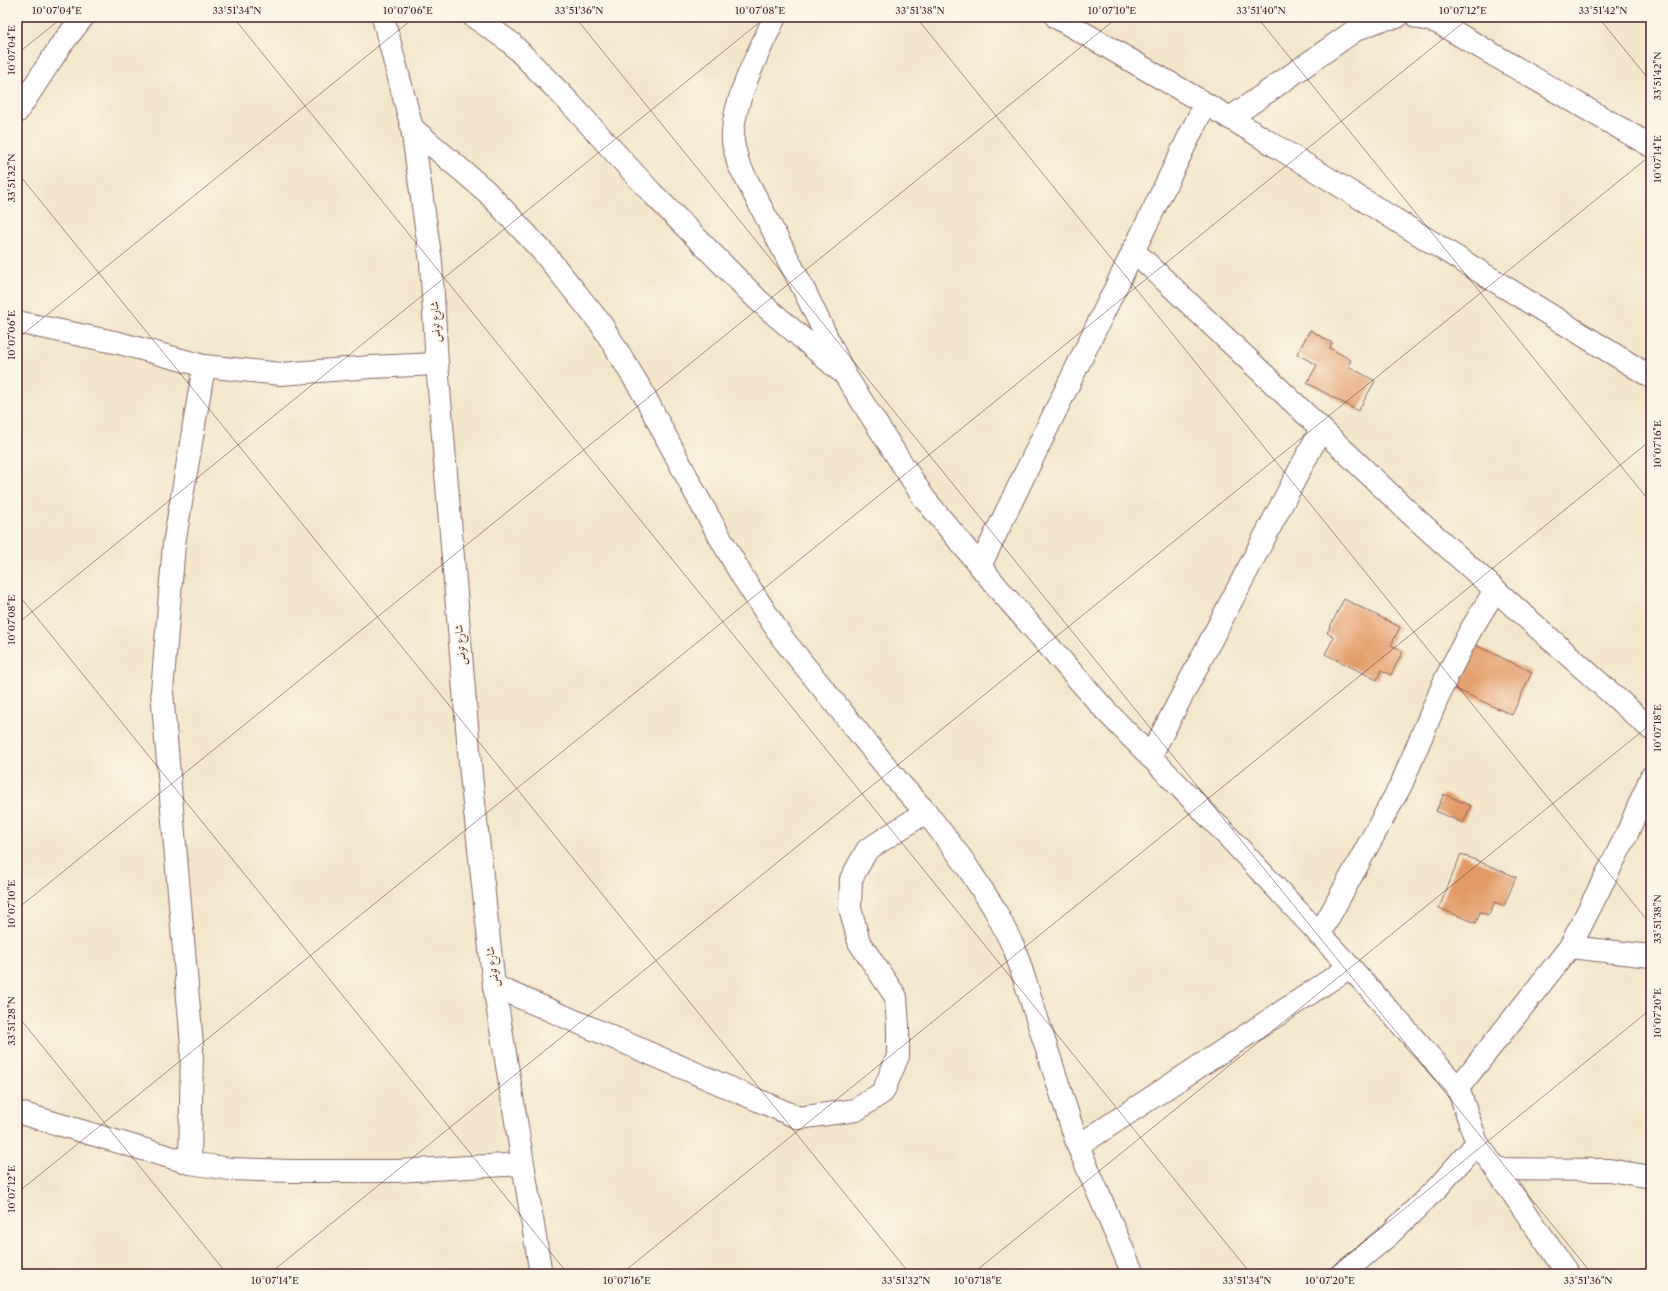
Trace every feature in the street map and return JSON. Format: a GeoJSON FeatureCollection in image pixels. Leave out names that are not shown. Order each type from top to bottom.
{"type":"FeatureCollection","features":[{"type":"Feature","properties":{"kind":"street"},"geometry":{"type":"LineString","coordinates":[[17,112],[62,45],[83,17]]}},
{"type":"Feature","properties":{"kind":"street","name":"شارع تونس"},"geometry":{"type":"LineString","coordinates":[[383,17],[412,128],[431,262],[437,364],[471,775],[494,986],[540,1274]]}},
{"type":"Feature","properties":{"kind":"street"},"geometry":{"type":"LineString","coordinates":[[474,17],[510,42],[568,101],[651,192],[758,300],[845,375]]}},
{"type":"Feature","properties":{"kind":"street"},"geometry":{"type":"LineString","coordinates":[[775,17],[749,73],[735,115],[733,141],[738,163],[804,290],[845,375],[924,498],[980,566],[1106,711],[1350,967],[1458,1088],[1477,1143],[1568,1274]]}},
{"type":"Feature","properties":{"kind":"street"},"geometry":{"type":"LineString","coordinates":[[1056,17],[1230,118],[1651,377]]}},
{"type":"Feature","properties":{"kind":"street"},"geometry":{"type":"LineString","coordinates":[[1230,118],[1357,29],[1384,19],[1397,17]]}},
{"type":"Feature","properties":{"kind":"street"},"geometry":{"type":"LineString","coordinates":[[1417,17],[1438,22],[1651,146]]}},
{"type":"Feature","properties":{"kind":"street"},"geometry":{"type":"LineString","coordinates":[[980,566],[1205,104]]}},
{"type":"Feature","properties":{"kind":"street"},"geometry":{"type":"LineString","coordinates":[[412,128],[486,191],[544,253],[601,324],[642,391],[699,500],[742,576],[783,639],[896,779],[926,812],[962,859],[994,908],[1015,950],[1078,1146],[1133,1274]]}},
{"type":"Feature","properties":{"kind":"street"},"geometry":{"type":"LineString","coordinates":[[1133,250],[1414,517],[1651,729]]}},
{"type":"Feature","properties":{"kind":"street"},"geometry":{"type":"LineString","coordinates":[[17,322],[119,343],[204,366],[281,374],[371,367],[437,364]]}},
{"type":"Feature","properties":{"kind":"street"},"geometry":{"type":"LineString","coordinates":[[190,1163],[192,1045],[162,692],[174,544],[204,366]]}},
{"type":"Feature","properties":{"kind":"street"},"geometry":{"type":"LineString","coordinates":[[1150,756],[1321,429]]}},
{"type":"Feature","properties":{"kind":"street"},"geometry":{"type":"LineString","coordinates":[[1319,935],[1401,785],[1446,678],[1469,633],[1495,590]]}},
{"type":"Feature","properties":{"kind":"street"},"geometry":{"type":"LineString","coordinates":[[1458,1088],[1570,947],[1626,836],[1651,777]]}},
{"type":"Feature","properties":{"kind":"street"},"geometry":{"type":"LineString","coordinates":[[494,986],[799,1118],[856,1110],[883,1092],[898,1056],[898,1026],[896,997],[859,942],[850,908],[851,878],[867,850],[926,812]]}},
{"type":"Feature","properties":{"kind":"street"},"geometry":{"type":"LineString","coordinates":[[1570,947],[1651,956]]}},
{"type":"Feature","properties":{"kind":"street"},"geometry":{"type":"LineString","coordinates":[[1078,1146],[1350,967]]}},
{"type":"Feature","properties":{"kind":"street"},"geometry":{"type":"LineString","coordinates":[[17,1112],[190,1163],[230,1169],[291,1171],[396,1171],[523,1164]]}},
{"type":"Feature","properties":{"kind":"street"},"geometry":{"type":"LineString","coordinates":[[1342,1274],[1390,1234],[1438,1187],[1477,1143]]}},
{"type":"Feature","properties":{"kind":"street"},"geometry":{"type":"LineString","coordinates":[[1496,1169],[1609,1170],[1651,1176]]}},
{"type":"Feature","properties":{"kind":"building"},"geometry":{"type":"Polygon","coordinates":[[[1310,330],[1332,343],[1330,348],[1351,360],[1348,366],[1375,381],[1358,411],[1307,383],[1317,365],[1297,354],[1310,330]]]}},
{"type":"Feature","properties":{"kind":"building"},"geometry":{"type":"Polygon","coordinates":[[[1344,599],[1400,627],[1391,645],[1403,651],[1391,675],[1381,670],[1377,680],[1325,654],[1334,637],[1327,633],[1344,599]]]}},
{"type":"Feature","properties":{"kind":"building"},"geometry":{"type":"Polygon","coordinates":[[[1467,641],[1532,672],[1512,715],[1447,685],[1467,641]]]}},
{"type":"Feature","properties":{"kind":"building"},"geometry":{"type":"Polygon","coordinates":[[[1444,794],[1471,806],[1463,823],[1436,811],[1444,794]]]}},
{"type":"Feature","properties":{"kind":"building"},"geometry":{"type":"Polygon","coordinates":[[[1461,854],[1516,877],[1504,906],[1495,902],[1489,915],[1480,912],[1476,923],[1439,908],[1461,854]]]}}]}
